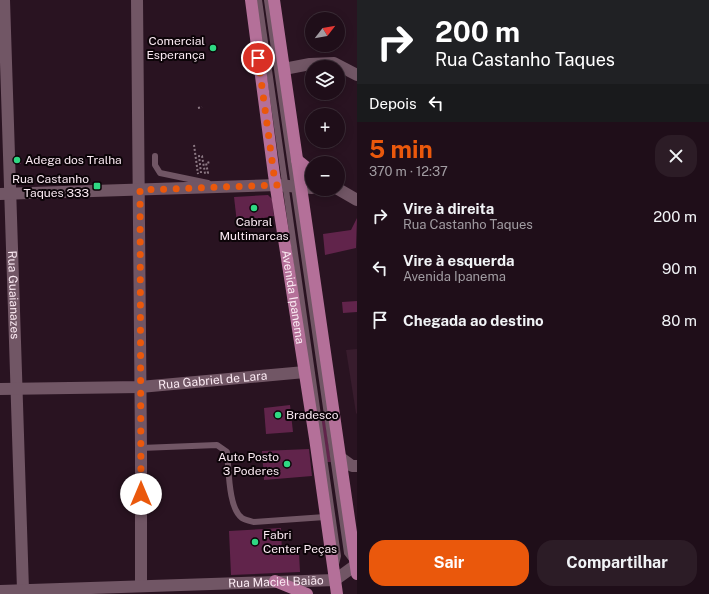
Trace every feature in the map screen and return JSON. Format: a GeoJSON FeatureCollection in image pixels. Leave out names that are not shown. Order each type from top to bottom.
{"type":"FeatureCollection","features":[{"type":"Feature","properties":{"kind":"main road","name":"Avenida Ipanema"},"geometry":{"type":"LineString","coordinates":[[251,0],[274,175],[294,186]]}},
{"type":"Feature","properties":{"kind":"main road","name":"Avenida Ipanema"},"geometry":{"type":"LineString","coordinates":[[274,0],[297,160],[294,186],[305,372],[337,594]]}},
{"type":"Feature","properties":{"kind":"main road"},"geometry":{"type":"LineString","coordinates":[[297,160],[305,166]]}},
{"type":"Feature","properties":{"kind":"main road","name":"Avenida Ipanema"},"geometry":{"type":"LineString","coordinates":[[294,186],[341,458],[356,567]]}},
{"type":"Feature","properties":{"kind":"main road"},"geometry":{"type":"LineString","coordinates":[[275,581],[308,594]]}},
{"type":"Feature","properties":{"kind":"street","name":"Rua Guaianazes"},"geometry":{"type":"LineString","coordinates":[[4,0],[3,82],[5,194],[17,389],[23,590]]}},
{"type":"Feature","properties":{"kind":"street"},"geometry":{"type":"LineString","coordinates":[[137,0],[140,190],[140,586]]}},
{"type":"Feature","properties":{"kind":"street"},"geometry":{"type":"LineString","coordinates":[[284,69],[310,64],[334,63],[357,75]]}},
{"type":"Feature","properties":{"kind":"street"},"geometry":{"type":"LineString","coordinates":[[5,194],[294,186]]}},
{"type":"Feature","properties":{"kind":"street"},"geometry":{"type":"LineString","coordinates":[[345,193],[357,200]]}},
{"type":"Feature","properties":{"kind":"street","name":"Rua Gabriel de Lara"},"geometry":{"type":"LineString","coordinates":[[0,389],[140,387],[305,372]]}},
{"type":"Feature","properties":{"kind":"street"},"geometry":{"type":"LineString","coordinates":[[341,458],[352,466],[357,466]]}},
{"type":"Feature","properties":{"kind":"street","name":"Rua Maciel Baião"},"geometry":{"type":"LineString","coordinates":[[0,591],[275,581],[334,575],[356,567]]}},
{"type":"Feature","properties":{"kind":"lane"},"geometry":{"type":"LineString","coordinates":[[259,0],[294,186],[338,556],[334,575]]}},
{"type":"Feature","properties":{"kind":"lane"},"geometry":{"type":"LineString","coordinates":[[267,0],[347,553],[356,567]]}},
{"type":"Feature","properties":{"kind":"lane"},"geometry":{"type":"LineString","coordinates":[[155,156],[155,165],[160,173],[231,187]]}},
{"type":"Feature","properties":{"kind":"lane"},"geometry":{"type":"LineString","coordinates":[[141,448],[217,445],[227,452],[230,484],[235,510],[242,519],[254,522],[325,517]]}},
{"type":"Feature","properties":{"kind":"path"},"geometry":{"type":"LineString","coordinates":[[198,108],[202,107]]}},
{"type":"Feature","properties":{"kind":"path"},"geometry":{"type":"LineString","coordinates":[[194,145],[198,177],[202,177],[199,156],[202,156],[205,173],[208,173],[206,163],[210,162]]}},
{"type":"Feature","properties":{"kind":"shaded area"},"geometry":{"type":"Polygon","coordinates":[[[357,349],[357,414],[346,350],[357,349]]]}},
{"type":"Feature","properties":{"kind":"building","name":"Adega dos Tralha"},"geometry":{"type":"Polygon","coordinates":[[[14,157],[20,157],[21,164],[14,163],[14,157]]]}},
{"type":"Feature","properties":{"kind":"building","name":"Cabral Multimarcas"},"geometry":{"type":"Polygon","coordinates":[[[268,195],[272,199],[274,216],[237,223],[234,197],[268,195]]]}},
{"type":"Feature","properties":{"kind":"building"},"geometry":{"type":"Polygon","coordinates":[[[357,218],[356,248],[325,255],[323,234],[351,230],[357,218]]]}},
{"type":"Feature","properties":{"kind":"building"},"geometry":{"type":"Polygon","coordinates":[[[357,301],[357,312],[343,313],[342,302],[357,301]]]}},
{"type":"Feature","properties":{"kind":"building","name":"Bradesco"},"geometry":{"type":"Polygon","coordinates":[[[290,405],[293,432],[266,434],[264,408],[290,405]]]}},
{"type":"Feature","properties":{"kind":"building"},"geometry":{"type":"Polygon","coordinates":[[[324,411],[331,462],[325,462],[318,412],[324,411]]]}},
{"type":"Feature","properties":{"kind":"building","name":"Auto Posto 3 Poderes"},"geometry":{"type":"Polygon","coordinates":[[[309,449],[312,476],[264,480],[262,451],[309,449]]]}},
{"type":"Feature","properties":{"kind":"building","name":"Fabri Center Peças"},"geometry":{"type":"Polygon","coordinates":[[[281,528],[282,554],[299,553],[300,572],[231,575],[229,531],[281,528]]]}},
{"type":"Feature","properties":{"kind":"place","name":"Comercial Esperança"},"geometry":{"type":"Point","coordinates":[213,48]}},
{"type":"Feature","properties":{"kind":"place","name":"Adega dos Tralha"},"geometry":{"type":"Point","coordinates":[17,160]}},
{"type":"Feature","properties":{"kind":"place","name":"Rua Castanho Taques 333"},"geometry":{"type":"Point","coordinates":[97,186]}},
{"type":"Feature","properties":{"kind":"place","name":"Cabral Multimarcas"},"geometry":{"type":"Point","coordinates":[254,208]}},
{"type":"Feature","properties":{"kind":"place","name":"Bradesco"},"geometry":{"type":"Point","coordinates":[278,415]}},
{"type":"Feature","properties":{"kind":"place","name":"Auto Posto 3 Poderes"},"geometry":{"type":"Point","coordinates":[287,464]}},
{"type":"Feature","properties":{"kind":"place","name":"Fabri Center Peças"},"geometry":{"type":"Point","coordinates":[255,542]}},
{"type":"Feature","properties":{"kind":"route"},"geometry":{"type":"LineString","coordinates":[[141,494],[140,190],[277,185],[274,175],[258,58]]}}]}
